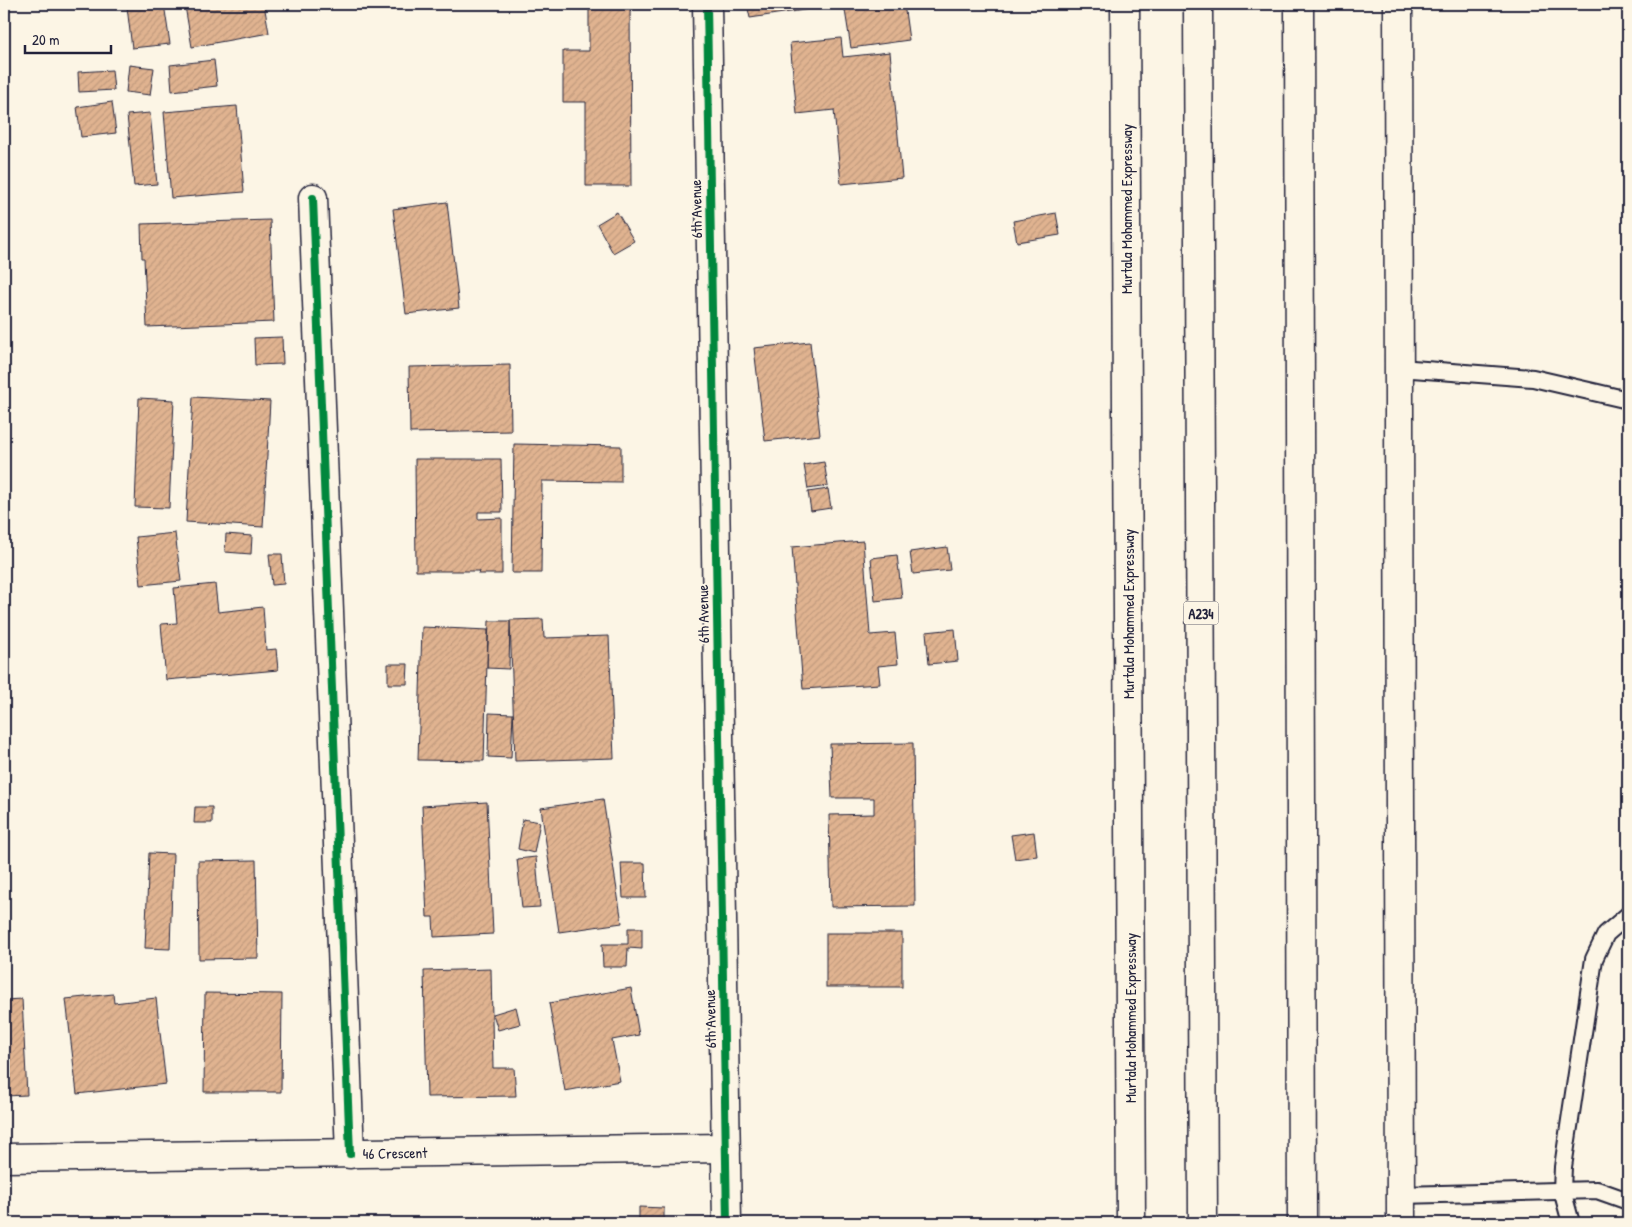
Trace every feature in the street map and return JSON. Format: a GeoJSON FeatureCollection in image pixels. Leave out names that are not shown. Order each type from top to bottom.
{"type":"FeatureCollection","features":[{"type":"Feature","properties":{"kind":"main road","name":"6th Avenue"},"geometry":{"type":"LineString","coordinates":[[707,4],[727,1223]]}},
{"type":"Feature","properties":{"kind":"main road","name":"Murtala Mohammed Expressway"},"geometry":{"type":"LineString","coordinates":[[1125,4],[1131,1223]]}},
{"type":"Feature","properties":{"kind":"main road","name":"A234"},"geometry":{"type":"LineString","coordinates":[[1198,4],[1204,1223]]}},
{"type":"Feature","properties":{"kind":"main road"},"geometry":{"type":"LineString","coordinates":[[1299,4],[1302,1223]]}},
{"type":"Feature","properties":{"kind":"main road"},"geometry":{"type":"LineString","coordinates":[[1398,4],[1401,1223]]}},
{"type":"Feature","properties":{"kind":"main road"},"geometry":{"type":"LineString","coordinates":[[314,198],[350,1154]]}},
{"type":"Feature","properties":{"kind":"main road","name":"46 Crescent"},"geometry":{"type":"LineString","coordinates":[[4,1158],[726,1148]]}},
{"type":"Feature","properties":{"kind":"lane"},"geometry":{"type":"LineString","coordinates":[[1399,368],[1533,378],[1628,400]]}},
{"type":"Feature","properties":{"kind":"lane"},"geometry":{"type":"LineString","coordinates":[[1571,1223],[1562,1190],[1563,1167],[1594,959],[1606,934],[1628,915]]}},
{"type":"Feature","properties":{"kind":"lane"},"geometry":{"type":"LineString","coordinates":[[1400,1195],[1597,1190],[1628,1201]]}},
{"type":"Feature","properties":{"kind":"building"},"geometry":{"type":"Polygon","coordinates":[[[164,4],[170,44],[132,48],[127,7],[164,4]]]}},
{"type":"Feature","properties":{"kind":"building"},"geometry":{"type":"Polygon","coordinates":[[[197,4],[264,4],[269,33],[192,47],[185,6],[197,4]]]}},
{"type":"Feature","properties":{"kind":"building"},"geometry":{"type":"Polygon","coordinates":[[[589,4],[630,4],[631,186],[586,186],[586,102],[563,102],[563,51],[589,51],[589,4]]]}},
{"type":"Feature","properties":{"kind":"building"},"geometry":{"type":"Polygon","coordinates":[[[747,4],[844,4],[750,18],[747,4]]]}},
{"type":"Feature","properties":{"kind":"building"},"geometry":{"type":"Polygon","coordinates":[[[844,4],[904,4],[909,40],[851,48],[844,4]]]}},
{"type":"Feature","properties":{"kind":"building"},"geometry":{"type":"Polygon","coordinates":[[[841,38],[843,57],[890,52],[902,178],[841,184],[834,110],[797,114],[790,43],[841,38]]]}},
{"type":"Feature","properties":{"kind":"building"},"geometry":{"type":"Polygon","coordinates":[[[214,60],[217,86],[172,91],[170,65],[214,60]]]}},
{"type":"Feature","properties":{"kind":"building"},"geometry":{"type":"Polygon","coordinates":[[[129,65],[154,68],[150,95],[126,92],[129,65]]]}},
{"type":"Feature","properties":{"kind":"building"},"geometry":{"type":"Polygon","coordinates":[[[112,70],[114,90],[79,92],[78,72],[112,70]]]}},
{"type":"Feature","properties":{"kind":"building"},"geometry":{"type":"Polygon","coordinates":[[[112,102],[116,133],[81,137],[77,107],[112,102]]]}},
{"type":"Feature","properties":{"kind":"building"},"geometry":{"type":"Polygon","coordinates":[[[237,106],[244,192],[171,198],[164,112],[237,106]]]}},
{"type":"Feature","properties":{"kind":"building"},"geometry":{"type":"Polygon","coordinates":[[[150,113],[157,184],[134,186],[127,115],[150,113]]]}},
{"type":"Feature","properties":{"kind":"building"},"geometry":{"type":"Polygon","coordinates":[[[447,202],[459,308],[406,314],[393,209],[447,202]]]}},
{"type":"Feature","properties":{"kind":"building"},"geometry":{"type":"Polygon","coordinates":[[[617,212],[634,241],[613,253],[597,224],[617,212]]]}},
{"type":"Feature","properties":{"kind":"building"},"geometry":{"type":"Polygon","coordinates":[[[1056,213],[1060,235],[1017,242],[1013,221],[1056,213]]]}},
{"type":"Feature","properties":{"kind":"building"},"geometry":{"type":"Polygon","coordinates":[[[270,220],[274,322],[147,327],[141,224],[270,220]]]}},
{"type":"Feature","properties":{"kind":"building"},"geometry":{"type":"Polygon","coordinates":[[[282,337],[283,364],[255,365],[254,338],[282,337]]]}},
{"type":"Feature","properties":{"kind":"building"},"geometry":{"type":"Polygon","coordinates":[[[810,342],[820,435],[765,441],[754,348],[810,342]]]}},
{"type":"Feature","properties":{"kind":"building"},"geometry":{"type":"Polygon","coordinates":[[[510,365],[511,431],[410,433],[409,367],[510,365]]]}},
{"type":"Feature","properties":{"kind":"building"},"geometry":{"type":"Polygon","coordinates":[[[193,397],[270,401],[263,527],[186,522],[193,397]]]}},
{"type":"Feature","properties":{"kind":"building"},"geometry":{"type":"Polygon","coordinates":[[[139,398],[174,400],[169,508],[135,507],[139,398]]]}},
{"type":"Feature","properties":{"kind":"building"},"geometry":{"type":"Polygon","coordinates":[[[514,444],[621,446],[621,482],[542,481],[541,573],[512,573],[514,444]]]}},
{"type":"Feature","properties":{"kind":"building"},"geometry":{"type":"Polygon","coordinates":[[[415,459],[501,459],[502,512],[478,512],[478,519],[502,518],[502,574],[478,574],[479,571],[416,571],[415,459]]]}},
{"type":"Feature","properties":{"kind":"building"},"geometry":{"type":"Polygon","coordinates":[[[824,462],[828,486],[808,489],[804,465],[824,462]]]}},
{"type":"Feature","properties":{"kind":"building"},"geometry":{"type":"Polygon","coordinates":[[[828,489],[831,508],[811,511],[808,492],[828,489]]]}},
{"type":"Feature","properties":{"kind":"building"},"geometry":{"type":"Polygon","coordinates":[[[175,533],[181,581],[141,585],[136,537],[175,533]]]}},
{"type":"Feature","properties":{"kind":"building"},"geometry":{"type":"Polygon","coordinates":[[[226,534],[252,536],[251,554],[225,552],[226,534]]]}},
{"type":"Feature","properties":{"kind":"building"},"geometry":{"type":"Polygon","coordinates":[[[863,541],[870,635],[895,633],[898,664],[878,666],[880,684],[803,689],[792,547],[863,541]]]}},
{"type":"Feature","properties":{"kind":"building"},"geometry":{"type":"Polygon","coordinates":[[[947,547],[950,570],[913,574],[910,552],[947,547]]]}},
{"type":"Feature","properties":{"kind":"building"},"geometry":{"type":"Polygon","coordinates":[[[269,554],[282,554],[284,584],[272,585],[269,554]]]}},
{"type":"Feature","properties":{"kind":"building"},"geometry":{"type":"Polygon","coordinates":[[[897,555],[902,598],[875,601],[871,558],[897,555]]]}},
{"type":"Feature","properties":{"kind":"building"},"geometry":{"type":"Polygon","coordinates":[[[215,584],[218,612],[263,607],[266,650],[276,649],[278,670],[166,680],[161,624],[177,623],[174,588],[215,584]]]}},
{"type":"Feature","properties":{"kind":"building"},"geometry":{"type":"Polygon","coordinates":[[[543,619],[544,638],[609,636],[614,758],[515,761],[510,620],[543,619]]]}},
{"type":"Feature","properties":{"kind":"building"},"geometry":{"type":"Polygon","coordinates":[[[489,621],[510,621],[509,669],[487,668],[489,621]]]}},
{"type":"Feature","properties":{"kind":"building"},"geometry":{"type":"Polygon","coordinates":[[[422,627],[488,630],[484,761],[418,760],[422,627]]]}},
{"type":"Feature","properties":{"kind":"building"},"geometry":{"type":"Polygon","coordinates":[[[955,629],[958,661],[929,664],[926,632],[955,629]]]}},
{"type":"Feature","properties":{"kind":"building"},"geometry":{"type":"Polygon","coordinates":[[[388,664],[408,664],[407,684],[388,684],[388,664]]]}},
{"type":"Feature","properties":{"kind":"building"},"geometry":{"type":"Polygon","coordinates":[[[489,713],[513,714],[511,758],[488,757],[489,713]]]}},
{"type":"Feature","properties":{"kind":"building"},"geometry":{"type":"Polygon","coordinates":[[[913,743],[915,906],[831,907],[829,815],[874,814],[874,798],[832,798],[830,744],[913,743]]]}},
{"type":"Feature","properties":{"kind":"building"},"geometry":{"type":"Polygon","coordinates":[[[603,799],[622,923],[559,932],[541,808],[603,799]]]}},
{"type":"Feature","properties":{"kind":"building"},"geometry":{"type":"Polygon","coordinates":[[[487,802],[493,934],[434,937],[433,917],[427,917],[422,806],[487,802]]]}},
{"type":"Feature","properties":{"kind":"building"},"geometry":{"type":"Polygon","coordinates":[[[195,807],[212,807],[212,823],[194,823],[195,807]]]}},
{"type":"Feature","properties":{"kind":"building"},"geometry":{"type":"Polygon","coordinates":[[[523,819],[540,822],[534,853],[518,849],[523,819]]]}},
{"type":"Feature","properties":{"kind":"building"},"geometry":{"type":"Polygon","coordinates":[[[1034,832],[1037,856],[1015,859],[1011,835],[1034,832]]]}},
{"type":"Feature","properties":{"kind":"building"},"geometry":{"type":"Polygon","coordinates":[[[149,853],[173,854],[170,949],[145,948],[149,853]]]}},
{"type":"Feature","properties":{"kind":"building"},"geometry":{"type":"Polygon","coordinates":[[[536,857],[540,907],[522,908],[517,859],[536,857]]]}},
{"type":"Feature","properties":{"kind":"building"},"geometry":{"type":"Polygon","coordinates":[[[256,860],[258,958],[199,959],[198,861],[256,860]]]}},
{"type":"Feature","properties":{"kind":"building"},"geometry":{"type":"Polygon","coordinates":[[[621,863],[645,863],[646,898],[623,898],[621,863]]]}},
{"type":"Feature","properties":{"kind":"building"},"geometry":{"type":"Polygon","coordinates":[[[628,928],[642,928],[642,949],[628,948],[627,967],[603,967],[602,944],[628,944],[628,928]]]}},
{"type":"Feature","properties":{"kind":"building"},"geometry":{"type":"Polygon","coordinates":[[[826,933],[902,933],[902,987],[826,987],[826,933]]]}},
{"type":"Feature","properties":{"kind":"building"},"geometry":{"type":"Polygon","coordinates":[[[491,969],[493,1068],[514,1068],[516,1096],[427,1097],[424,971],[491,969]]]}},
{"type":"Feature","properties":{"kind":"building"},"geometry":{"type":"Polygon","coordinates":[[[631,988],[639,1035],[612,1040],[620,1081],[565,1091],[549,1003],[631,988]]]}},
{"type":"Feature","properties":{"kind":"building"},"geometry":{"type":"Polygon","coordinates":[[[205,993],[282,994],[281,1092],[204,1092],[205,993]]]}},
{"type":"Feature","properties":{"kind":"building"},"geometry":{"type":"Polygon","coordinates":[[[113,994],[114,1003],[156,998],[166,1084],[77,1094],[66,999],[113,994]]]}},
{"type":"Feature","properties":{"kind":"building"},"geometry":{"type":"Polygon","coordinates":[[[22,999],[27,1095],[4,1096],[4,1000],[22,999]]]}},
{"type":"Feature","properties":{"kind":"building"},"geometry":{"type":"Polygon","coordinates":[[[516,1007],[520,1024],[498,1030],[493,1014],[516,1007]]]}},
{"type":"Feature","properties":{"kind":"building"},"geometry":{"type":"Polygon","coordinates":[[[639,1207],[664,1208],[664,1223],[639,1223],[639,1207]]]}},
{"type":"Feature","properties":{"kind":"building"},"geometry":{"type":"Polygon","coordinates":[[[606,1219],[607,1223],[566,1223],[606,1219]]]}},
{"type":"Feature","properties":{"kind":"cycle path"},"geometry":{"type":"LineString","coordinates":[[707,4],[727,1223]]}},
{"type":"Feature","properties":{"kind":"cycle path"},"geometry":{"type":"LineString","coordinates":[[313,198],[350,1154]]}}]}
